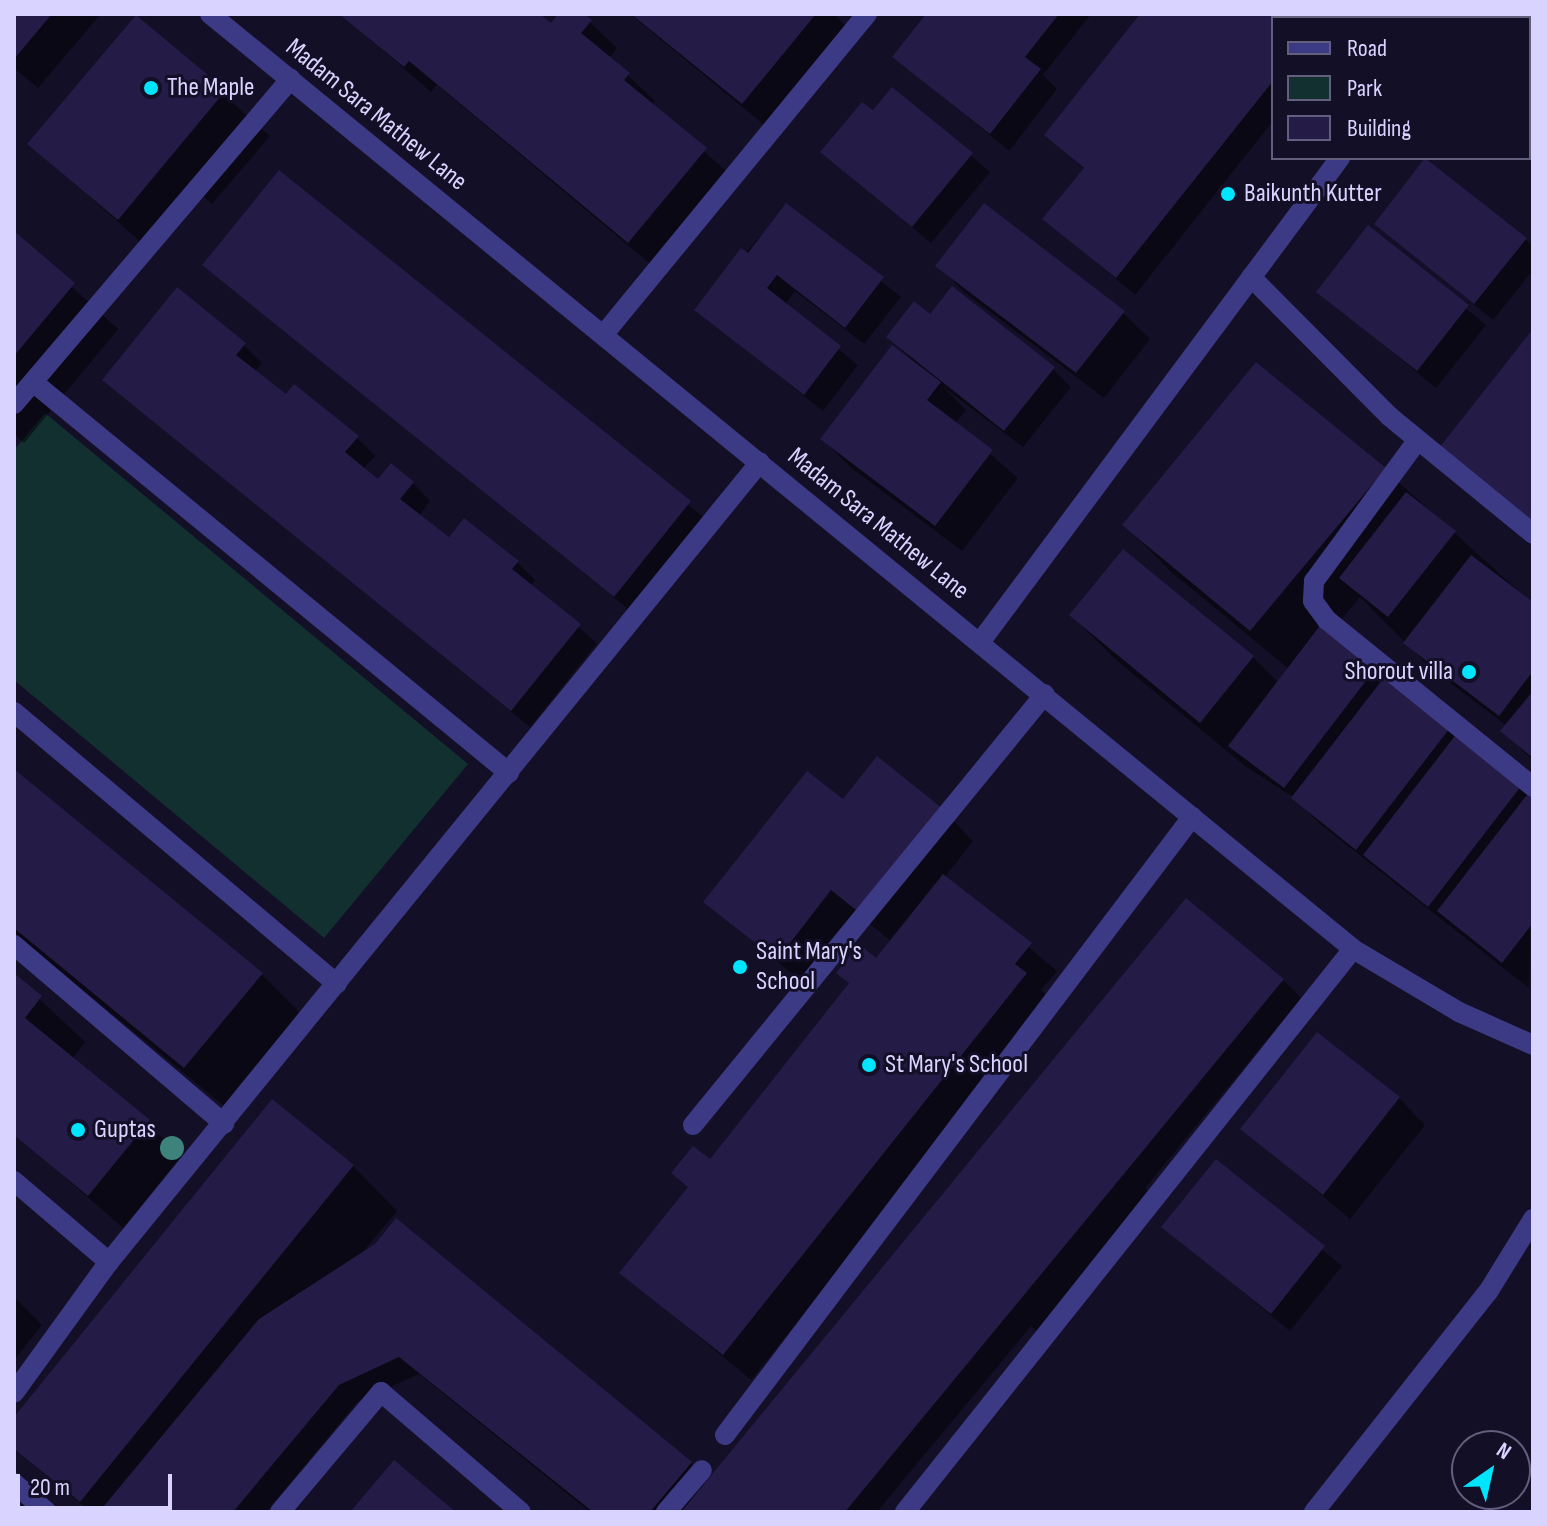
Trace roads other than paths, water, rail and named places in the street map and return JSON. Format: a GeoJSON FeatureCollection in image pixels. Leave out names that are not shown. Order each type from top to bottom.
{"type":"FeatureCollection","features":[{"type":"Feature","properties":{"kind":"street","name":"Madam Sara Mathew Lane"},"geometry":{"type":"LineString","coordinates":[[210,14],[981,641],[1353,949],[1459,1012],[1533,1045]]}},
{"type":"Feature","properties":{"kind":"street"},"geometry":{"type":"LineString","coordinates":[[604,334],[867,14]]}},
{"type":"Feature","properties":{"kind":"street"},"geometry":{"type":"LineString","coordinates":[[14,404],[291,79]]}},
{"type":"Feature","properties":{"kind":"street"},"geometry":{"type":"LineString","coordinates":[[981,641],[1339,160]]}},
{"type":"Feature","properties":{"kind":"street"},"geometry":{"type":"LineString","coordinates":[[1251,277],[1417,441],[1533,534]]}},
{"type":"Feature","properties":{"kind":"street"},"geometry":{"type":"LineString","coordinates":[[33,382],[509,773]]}},
{"type":"Feature","properties":{"kind":"street"},"geometry":{"type":"LineString","coordinates":[[1417,441],[1314,581],[1313,601],[1327,620],[1533,787]]}},
{"type":"Feature","properties":{"kind":"street"},"geometry":{"type":"LineString","coordinates":[[14,1393],[109,1262],[760,462]]}},
{"type":"Feature","properties":{"kind":"street"},"geometry":{"type":"LineString","coordinates":[[693,1125],[1045,694]]}},
{"type":"Feature","properties":{"kind":"street"},"geometry":{"type":"LineString","coordinates":[[14,712],[337,984]]}},
{"type":"Feature","properties":{"kind":"street"},"geometry":{"type":"LineString","coordinates":[[725,1435],[1192,817]]}},
{"type":"Feature","properties":{"kind":"street"},"geometry":{"type":"LineString","coordinates":[[14,945],[224,1124]]}},
{"type":"Feature","properties":{"kind":"street"},"geometry":{"type":"LineString","coordinates":[[905,1512],[1353,949]]}},
{"type":"Feature","properties":{"kind":"street"},"geometry":{"type":"LineString","coordinates":[[14,1181],[109,1262]]}},
{"type":"Feature","properties":{"kind":"street"},"geometry":{"type":"LineString","coordinates":[[1314,1512],[1488,1292],[1533,1219]]}},
{"type":"Feature","properties":{"kind":"street"},"geometry":{"type":"LineString","coordinates":[[280,1512],[381,1392],[521,1512]]}},
{"type":"Feature","properties":{"kind":"street"},"geometry":{"type":"LineString","coordinates":[[666,1512],[702,1470]]}},
{"type":"Feature","properties":{"kind":"street"},"geometry":{"type":"LineString","coordinates":[[14,1483],[47,1512]]}},
{"type":"Feature","properties":{"kind":"place","name":"The Maple"},"geometry":{"type":"Point","coordinates":[151,88]}},
{"type":"Feature","properties":{"kind":"place","name":"Baikunth Kutter"},"geometry":{"type":"Point","coordinates":[1228,194]}},
{"type":"Feature","properties":{"kind":"place","name":"Shorout villa"},"geometry":{"type":"Point","coordinates":[1469,672]}},
{"type":"Feature","properties":{"kind":"place","name":"Saint Mary's School"},"geometry":{"type":"Point","coordinates":[740,967]}},
{"type":"Feature","properties":{"kind":"place","name":"St Mary's School"},"geometry":{"type":"Point","coordinates":[869,1065]}},
{"type":"Feature","properties":{"kind":"place","name":"Guptas"},"geometry":{"type":"Point","coordinates":[78,1130]}}]}
